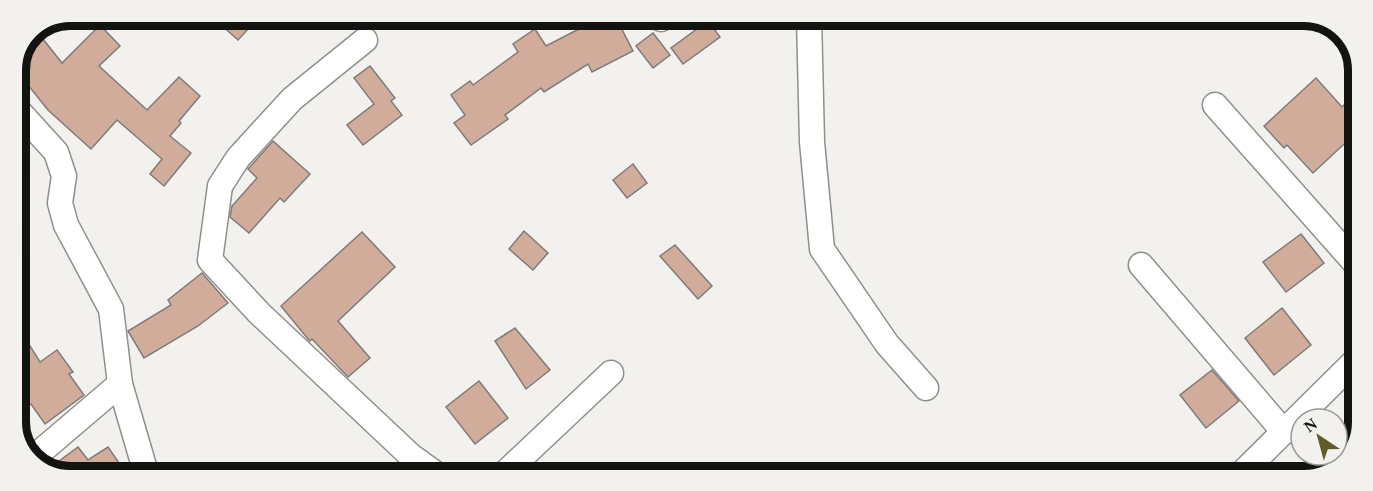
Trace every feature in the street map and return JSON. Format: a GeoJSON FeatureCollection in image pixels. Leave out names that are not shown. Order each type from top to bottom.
{"type":"FeatureCollection","features":[{"type":"Feature","properties":{"kind":"street"},"geometry":{"type":"LineString","coordinates":[[808,25],[812,142],[822,249],[887,345],[926,388]]}},
{"type":"Feature","properties":{"kind":"street"},"geometry":{"type":"LineString","coordinates":[[365,40],[292,99],[238,158],[220,186],[210,260],[259,313],[411,456],[425,466]]}},
{"type":"Feature","properties":{"kind":"street"},"geometry":{"type":"LineString","coordinates":[[1215,105],[1348,254]]}},
{"type":"Feature","properties":{"kind":"street"},"geometry":{"type":"LineString","coordinates":[[25,118],[56,152],[64,176],[60,203],[66,225],[111,309],[120,384],[144,466]]}},
{"type":"Feature","properties":{"kind":"street"},"geometry":{"type":"LineString","coordinates":[[1141,265],[1284,432]]}},
{"type":"Feature","properties":{"kind":"street"},"geometry":{"type":"LineString","coordinates":[[1316,407],[1348,370]]}},
{"type":"Feature","properties":{"kind":"street"},"geometry":{"type":"LineString","coordinates":[[512,466],[611,373]]}},
{"type":"Feature","properties":{"kind":"street"},"geometry":{"type":"LineString","coordinates":[[39,453],[120,384]]}},
{"type":"Feature","properties":{"kind":"street"},"geometry":{"type":"LineString","coordinates":[[1249,466],[1289,429]]}},
{"type":"Feature","properties":{"kind":"building"},"geometry":{"type":"Polygon","coordinates":[[[100,25],[120,46],[99,66],[147,110],[179,77],[200,96],[170,136],[191,153],[164,186],[150,174],[162,159],[117,120],[91,149],[48,110],[25,81],[26,61],[33,45],[41,36],[62,63],[100,25]]]}},
{"type":"Feature","properties":{"kind":"building"},"geometry":{"type":"Polygon","coordinates":[[[221,25],[252,25],[238,40],[221,25]]]}},
{"type":"Feature","properties":{"kind":"building"},"geometry":{"type":"Polygon","coordinates":[[[587,25],[620,25],[633,51],[592,72],[588,64],[544,92],[541,88],[505,115],[508,119],[471,145],[454,123],[465,115],[451,95],[470,81],[473,85],[518,52],[513,44],[535,29],[546,46],[587,25]]]}},
{"type":"Feature","properties":{"kind":"building"},"geometry":{"type":"Polygon","coordinates":[[[703,25],[711,25],[720,37],[683,64],[671,48],[703,25]]]}},
{"type":"Feature","properties":{"kind":"building"},"geometry":{"type":"Polygon","coordinates":[[[653,33],[670,55],[653,68],[636,46],[653,33]]]}},
{"type":"Feature","properties":{"kind":"building"},"geometry":{"type":"Polygon","coordinates":[[[370,66],[395,98],[391,101],[402,115],[363,145],[347,125],[374,104],[354,78],[370,66]]]}},
{"type":"Feature","properties":{"kind":"building"},"geometry":{"type":"Polygon","coordinates":[[[1316,78],[1342,107],[1347,104],[1347,141],[1313,173],[1287,145],[1284,148],[1264,126],[1316,78]]]}},
{"type":"Feature","properties":{"kind":"building"},"geometry":{"type":"Polygon","coordinates":[[[273,141],[310,174],[284,202],[280,198],[249,233],[230,217],[232,206],[257,178],[248,169],[273,141]]]}},
{"type":"Feature","properties":{"kind":"building"},"geometry":{"type":"Polygon","coordinates":[[[633,164],[647,183],[627,198],[613,180],[633,164]]]}},
{"type":"Feature","properties":{"kind":"building"},"geometry":{"type":"Polygon","coordinates":[[[524,231],[548,253],[533,270],[509,249],[524,231]]]}},
{"type":"Feature","properties":{"kind":"building"},"geometry":{"type":"Polygon","coordinates":[[[362,232],[395,267],[338,321],[370,358],[348,377],[312,339],[310,341],[308,339],[281,306],[362,232]]]}},
{"type":"Feature","properties":{"kind":"building"},"geometry":{"type":"Polygon","coordinates":[[[1301,234],[1324,263],[1286,292],[1263,262],[1301,234]]]}},
{"type":"Feature","properties":{"kind":"building"},"geometry":{"type":"Polygon","coordinates":[[[675,245],[712,286],[698,299],[660,256],[675,245]]]}},
{"type":"Feature","properties":{"kind":"building"},"geometry":{"type":"Polygon","coordinates":[[[202,273],[228,303],[198,326],[144,358],[128,331],[171,305],[168,300],[202,273]]]}},
{"type":"Feature","properties":{"kind":"building"},"geometry":{"type":"Polygon","coordinates":[[[1282,308],[1311,345],[1274,375],[1245,338],[1282,308]]]}},
{"type":"Feature","properties":{"kind":"building"},"geometry":{"type":"Polygon","coordinates":[[[515,328],[550,370],[526,389],[495,341],[515,328]]]}},
{"type":"Feature","properties":{"kind":"building"},"geometry":{"type":"Polygon","coordinates":[[[26,339],[40,362],[57,350],[73,372],[69,374],[84,395],[45,424],[31,404],[26,407],[26,339]]]}},
{"type":"Feature","properties":{"kind":"building"},"geometry":{"type":"Polygon","coordinates":[[[1212,370],[1239,401],[1206,428],[1180,395],[1212,370]]]}},
{"type":"Feature","properties":{"kind":"building"},"geometry":{"type":"Polygon","coordinates":[[[479,381],[508,418],[475,444],[446,407],[479,381]]]}},
{"type":"Feature","properties":{"kind":"building"},"geometry":{"type":"Polygon","coordinates":[[[78,447],[88,460],[108,447],[121,466],[70,466],[56,463],[78,447]]]}}]}
